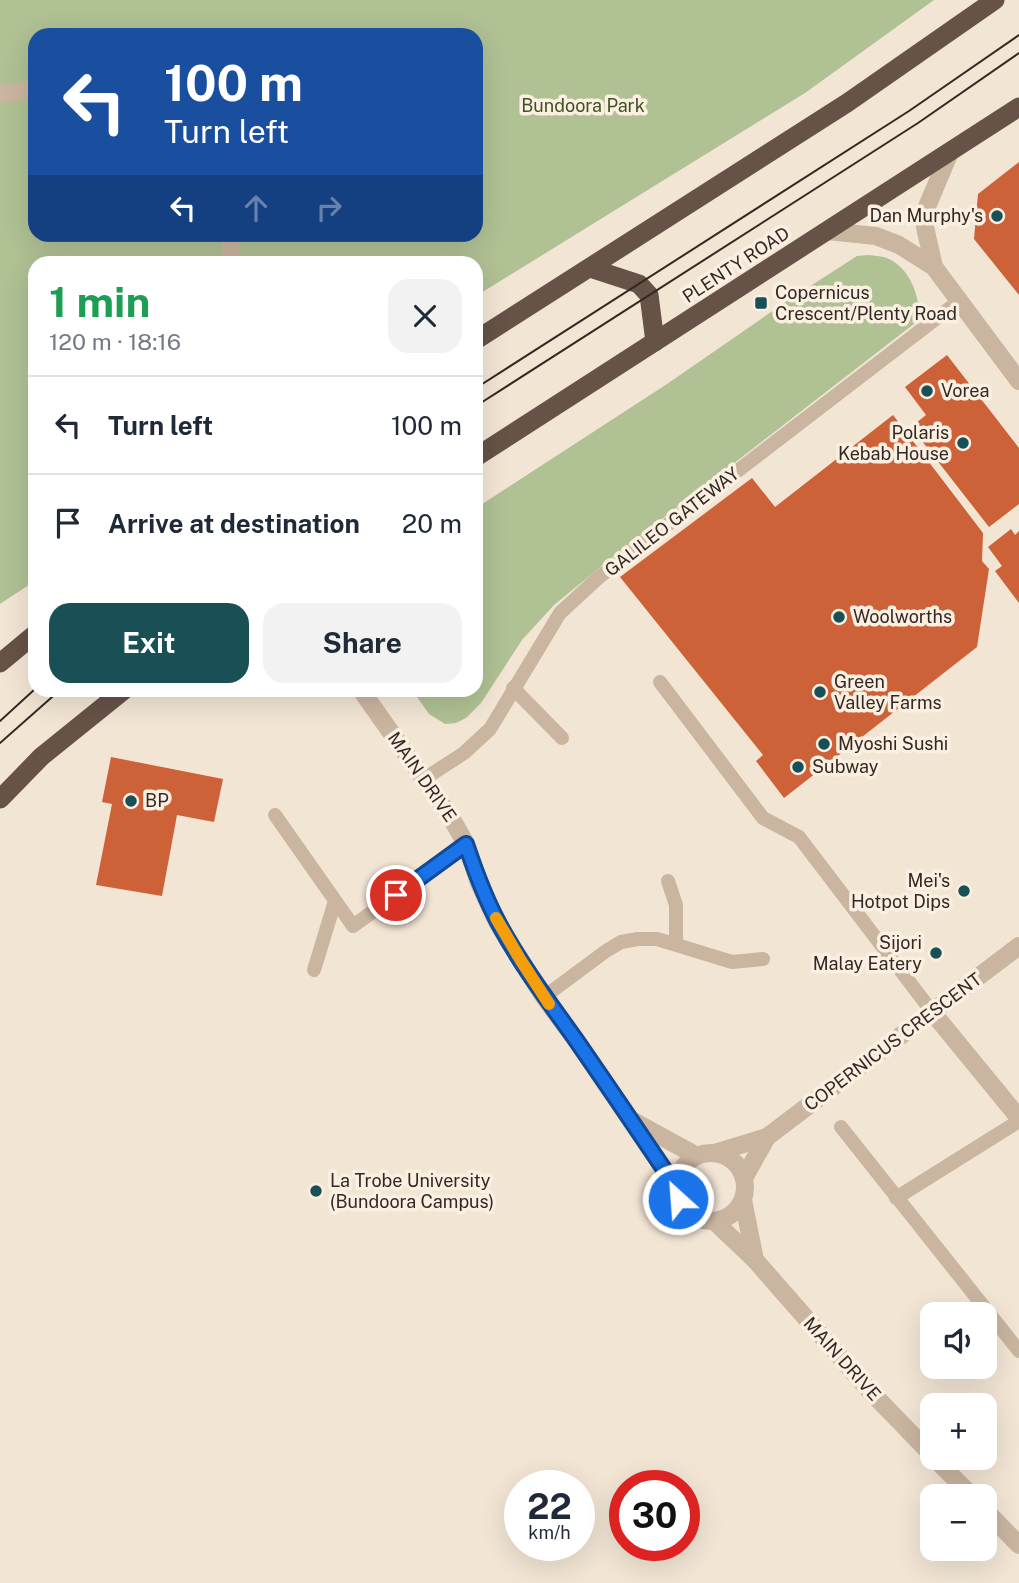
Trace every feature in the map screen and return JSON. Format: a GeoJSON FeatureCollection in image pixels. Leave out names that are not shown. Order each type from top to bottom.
{"type":"FeatureCollection","features":[{"type":"Feature","properties":{"kind":"highway"},"geometry":{"type":"LineString","coordinates":[[483,336],[847,103],[995,0]]}},
{"type":"Feature","properties":{"kind":"highway","name":"PLENTY ROAD"},"geometry":{"type":"LineString","coordinates":[[483,453],[1019,107]]}},
{"type":"Feature","properties":{"kind":"highway"},"geometry":{"type":"LineString","coordinates":[[590,268],[639,284],[649,295],[655,342]]}},
{"type":"Feature","properties":{"kind":"highway"},"geometry":{"type":"LineString","coordinates":[[0,663],[28,640]]}},
{"type":"Feature","properties":{"kind":"highway"},"geometry":{"type":"LineString","coordinates":[[0,799],[41,757],[115,697]]}},
{"type":"Feature","properties":{"kind":"street"},"geometry":{"type":"LineString","coordinates":[[0,94],[28,90]]}},
{"type":"Feature","properties":{"kind":"street"},"geometry":{"type":"LineString","coordinates":[[934,267],[925,227],[926,209],[950,152]]}},
{"type":"Feature","properties":{"kind":"street"},"geometry":{"type":"LineString","coordinates":[[827,231],[876,236],[899,245],[934,267],[960,301],[1012,357],[1019,381]]}},
{"type":"Feature","properties":{"kind":"street","name":"MAIN DRIVE"},"geometry":{"type":"LineString","coordinates":[[366,697],[450,816],[466,844],[479,883],[498,922],[544,997],[676,1187]]}},
{"type":"Feature","properties":{"kind":"street","name":"COPERNICUS CRESCENT"},"geometry":{"type":"LineString","coordinates":[[705,1154],[767,1136],[1019,946]]}},
{"type":"Feature","properties":{"kind":"street"},"geometry":{"type":"LineString","coordinates":[[933,1013],[1019,1119]]}},
{"type":"Feature","properties":{"kind":"street","name":"MAIN DRIVE"},"geometry":{"type":"LineString","coordinates":[[630,1119],[705,1154]]}},
{"type":"Feature","properties":{"kind":"street","name":"COPERNICUS CRESCENT"},"geometry":{"type":"LineString","coordinates":[[744,1178],[767,1136]]}},
{"type":"Feature","properties":{"kind":"street"},"geometry":{"type":"LineString","coordinates":[[705,1154],[725,1156],[732,1160],[740,1169],[746,1186],[743,1200],[733,1214],[715,1222],[695,1218],[684,1209],[678,1199],[676,1187],[678,1175],[684,1165],[705,1154]]}},
{"type":"Feature","properties":{"kind":"street","name":"MAIN DRIVE"},"geometry":{"type":"LineString","coordinates":[[743,1200],[755,1260]]}},
{"type":"Feature","properties":{"kind":"street","name":"MAIN DRIVE"},"geometry":{"type":"LineString","coordinates":[[715,1222],[755,1260],[869,1390],[920,1443]]}},
{"type":"Feature","properties":{"kind":"street","name":"MAIN DRIVE"},"geometry":{"type":"LineString","coordinates":[[947,1470],[960,1484]]}},
{"type":"Feature","properties":{"kind":"street"},"geometry":{"type":"LineString","coordinates":[[997,1522],[1019,1545]]}},
{"type":"Feature","properties":{"kind":"lane","name":"GALILEO GATEWAY"},"geometry":{"type":"LineString","coordinates":[[424,779],[464,753],[489,729],[559,613],[598,578],[960,301]]}},
{"type":"Feature","properties":{"kind":"lane"},"geometry":{"type":"LineString","coordinates":[[660,682],[762,818],[799,837],[933,1013]]}},
{"type":"Feature","properties":{"kind":"lane"},"geometry":{"type":"LineString","coordinates":[[513,688],[562,738]]}},
{"type":"Feature","properties":{"kind":"lane"},"geometry":{"type":"LineString","coordinates":[[275,815],[353,926],[466,844]]}},
{"type":"Feature","properties":{"kind":"lane"},"geometry":{"type":"LineString","coordinates":[[668,881],[676,905],[676,944]]}},
{"type":"Feature","properties":{"kind":"lane"},"geometry":{"type":"LineString","coordinates":[[314,970],[335,901]]}},
{"type":"Feature","properties":{"kind":"lane"},"geometry":{"type":"LineString","coordinates":[[544,997],[606,951],[621,942],[638,939],[657,939],[732,962],[763,959]]}},
{"type":"Feature","properties":{"kind":"lane"},"geometry":{"type":"LineString","coordinates":[[897,1198],[1019,1119]]}},
{"type":"Feature","properties":{"kind":"lane"},"geometry":{"type":"LineString","coordinates":[[841,1127],[1019,1351]]}},
{"type":"Feature","properties":{"kind":"green space","name":"Bundoora Park"},"geometry":{"type":"Polygon","coordinates":[[[0,0],[934,0],[805,93],[483,292],[483,256],[28,256],[28,586],[0,604],[0,0]]]}},
{"type":"Feature","properties":{"kind":"green space"},"geometry":{"type":"Polygon","coordinates":[[[857,256],[880,256],[889,259],[904,271],[916,295],[919,320],[554,605],[522,640],[481,703],[466,718],[445,724],[429,714],[417,697],[483,697],[483,503],[857,256]]]}},
{"type":"Feature","properties":{"kind":"building","name":"Dan Murphy's"},"geometry":{"type":"Polygon","coordinates":[[[1019,162],[1019,295],[974,239],[978,194],[1019,162]]]}},
{"type":"Feature","properties":{"kind":"building"},"geometry":{"type":"Polygon","coordinates":[[[947,355],[1019,448],[1019,504],[989,527],[911,427],[926,415],[905,387],[947,355]]]}},
{"type":"Feature","properties":{"kind":"building"},"geometry":{"type":"Polygon","coordinates":[[[893,415],[983,533],[982,561],[989,569],[977,647],[784,798],[756,761],[763,755],[620,577],[752,478],[775,507],[893,415]]]}},
{"type":"Feature","properties":{"kind":"building"},"geometry":{"type":"Polygon","coordinates":[[[1011,529],[1015,535],[1019,531],[1019,603],[995,571],[1002,566],[988,547],[1011,529]]]}},
{"type":"Feature","properties":{"kind":"building"},"geometry":{"type":"Polygon","coordinates":[[[111,757],[223,779],[214,822],[177,815],[162,896],[96,885],[112,804],[102,802],[111,757]]]}},
{"type":"Feature","properties":{"kind":"tram line"},"geometry":{"type":"LineString","coordinates":[[483,384],[909,111],[1019,35]]}},
{"type":"Feature","properties":{"kind":"tram line"},"geometry":{"type":"LineString","coordinates":[[483,402],[918,123],[1019,53]]}},
{"type":"Feature","properties":{"kind":"tram line"},"geometry":{"type":"LineString","coordinates":[[0,721],[28,695]]}},
{"type":"Feature","properties":{"kind":"tram line"},"geometry":{"type":"LineString","coordinates":[[0,743],[52,697]]}},
{"type":"Feature","properties":{"kind":"slow traffic"},"geometry":{"type":"LineString","coordinates":[[496,918],[549,1004]]}},
{"type":"Feature","properties":{"kind":"place","name":"Dan Murphy's"},"geometry":{"type":"Point","coordinates":[997,216]}},
{"type":"Feature","properties":{"kind":"place","name":"Copernicus Crescent/Plenty Road"},"geometry":{"type":"Point","coordinates":[761,303]}},
{"type":"Feature","properties":{"kind":"place","name":"Vorea"},"geometry":{"type":"Point","coordinates":[927,391]}},
{"type":"Feature","properties":{"kind":"place","name":"Polaris Kebab House"},"geometry":{"type":"Point","coordinates":[963,443]}},
{"type":"Feature","properties":{"kind":"place","name":"Woolworths"},"geometry":{"type":"Point","coordinates":[839,617]}},
{"type":"Feature","properties":{"kind":"place","name":"Green Valley Farms"},"geometry":{"type":"Point","coordinates":[820,692]}},
{"type":"Feature","properties":{"kind":"place","name":"Myoshi Sushi"},"geometry":{"type":"Point","coordinates":[824,744]}},
{"type":"Feature","properties":{"kind":"place","name":"Subway"},"geometry":{"type":"Point","coordinates":[798,767]}},
{"type":"Feature","properties":{"kind":"place","name":"BP"},"geometry":{"type":"Point","coordinates":[131,801]}},
{"type":"Feature","properties":{"kind":"place","name":"Mei's Hotpot Dips"},"geometry":{"type":"Point","coordinates":[964,891]}},
{"type":"Feature","properties":{"kind":"place","name":"Sijori Malay Eatery"},"geometry":{"type":"Point","coordinates":[936,953]}},
{"type":"Feature","properties":{"kind":"place","name":"La Trobe University (Bundoora Campus)"},"geometry":{"type":"Point","coordinates":[316,1191]}},
{"type":"Feature","properties":{"kind":"route"},"geometry":{"type":"LineString","coordinates":[[396,895],[466,844],[479,883],[520,959],[676,1187],[678,1199]]}}]}
